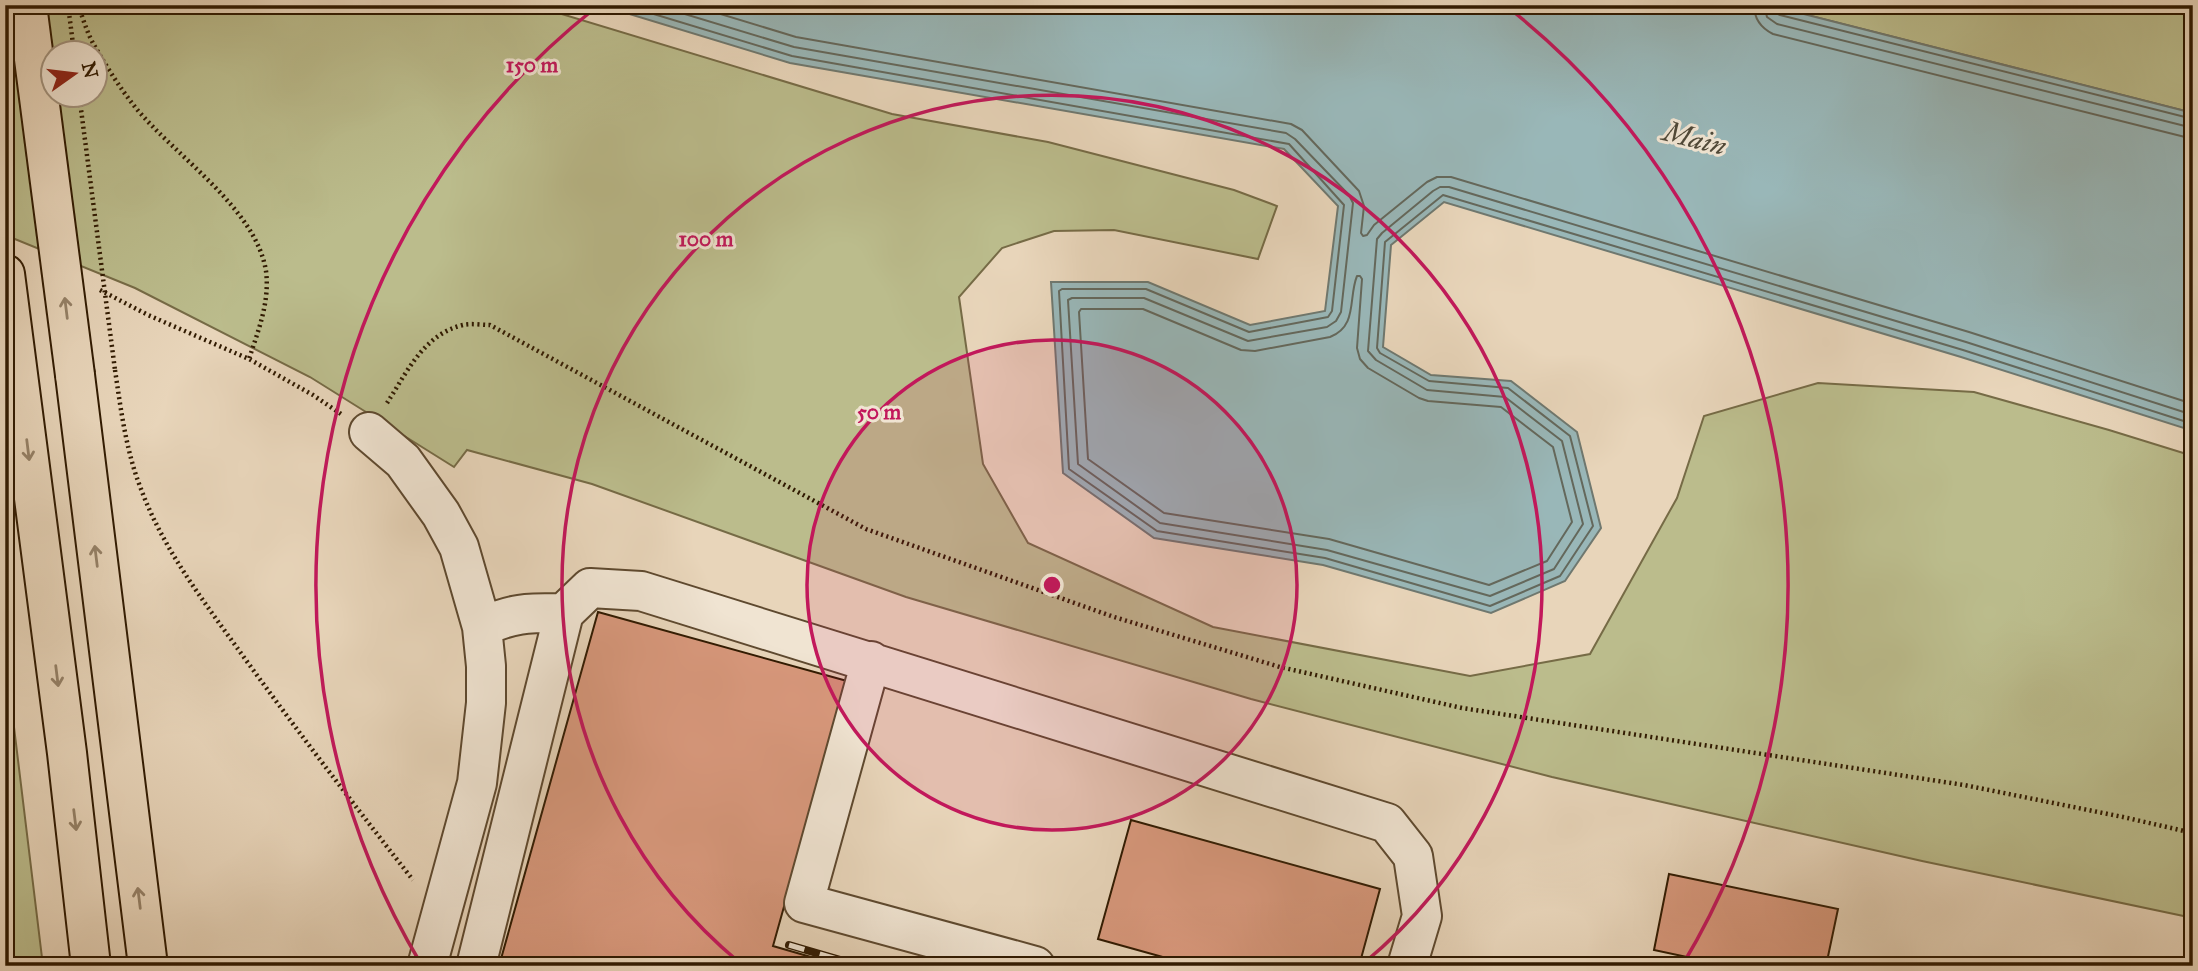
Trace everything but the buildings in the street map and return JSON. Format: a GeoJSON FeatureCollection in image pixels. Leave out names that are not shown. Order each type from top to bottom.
{"type":"FeatureCollection","features":[{"type":"Feature","properties":{"kind":"highway"},"geometry":{"type":"LineString","coordinates":[[27,5],[148,966]]}},
{"type":"Feature","properties":{"kind":"highway"},"geometry":{"type":"LineString","coordinates":[[5,274],[67,752],[91,966]]}},
{"type":"Feature","properties":{"kind":"street"},"geometry":{"type":"LineString","coordinates":[[369,432],[403,461],[441,514],[458,547],[482,627],[486,703],[477,783],[427,966]]}},
{"type":"Feature","properties":{"kind":"street"},"geometry":{"type":"LineString","coordinates":[[476,966],[564,613],[590,588],[641,591],[1387,823],[1413,856],[1422,916],[1407,966]]}},
{"type":"Feature","properties":{"kind":"street"},"geometry":{"type":"LineString","coordinates":[[482,627],[523,613],[564,613]]}},
{"type":"Feature","properties":{"kind":"street"},"geometry":{"type":"LineString","coordinates":[[871,661],[804,903],[1035,966]]}},
{"type":"Feature","properties":{"kind":"path"},"geometry":{"type":"LineString","coordinates":[[68,5],[72,38]]}},
{"type":"Feature","properties":{"kind":"path"},"geometry":{"type":"LineString","coordinates":[[78,5],[93,43],[135,107],[241,215],[259,244],[267,293],[249,359]]}},
{"type":"Feature","properties":{"kind":"path"},"geometry":{"type":"LineString","coordinates":[[81,108],[115,370],[126,438],[140,489],[161,534],[188,579],[314,754],[440,914]]}},
{"type":"Feature","properties":{"kind":"path"},"geometry":{"type":"LineString","coordinates":[[91,284],[148,315],[249,359],[313,395],[369,432],[421,349],[443,333],[464,325],[490,325],[866,529],[1114,617],[1280,667],[1462,708],[1964,785],[2193,833]]}},
{"type":"Feature","properties":{"kind":"green space"},"geometry":{"type":"Polygon","coordinates":[[[5,5],[532,5],[892,114],[1048,142],[1234,190],[1277,206],[1258,259],[1114,230],[1054,231],[1002,248],[959,297],[983,464],[1028,543],[1213,627],[1470,676],[1590,654],[1677,498],[1704,416],[1818,383],[1974,392],[2109,430],[2193,456],[2193,918],[1922,861],[1552,777],[1251,699],[906,597],[592,484],[467,450],[454,467],[310,377],[135,288],[5,235],[5,5]]]}},
{"type":"Feature","properties":{"kind":"green space"},"geometry":{"type":"Polygon","coordinates":[[[1768,5],[2193,5],[2193,113],[1768,5]]]}},
{"type":"Feature","properties":{"kind":"green space"},"geometry":{"type":"Polygon","coordinates":[[[5,653],[43,966],[5,966],[5,653]]]}},
{"type":"Feature","properties":{"kind":"water","name":"Main"},"geometry":{"type":"Polygon","coordinates":[[[600,5],[1768,5],[2193,113],[2193,431],[1961,357],[1444,202],[1391,245],[1383,347],[1431,375],[1511,381],[1577,432],[1601,528],[1565,581],[1491,613],[1323,565],[1154,538],[1063,473],[1051,282],[1148,282],[1250,325],[1325,311],[1338,206],[1284,149],[790,63],[600,5]]]}},
{"type":"Feature","properties":{"kind":"railway"},"geometry":{"type":"LineString","coordinates":[[789,945],[861,966]]}}]}
